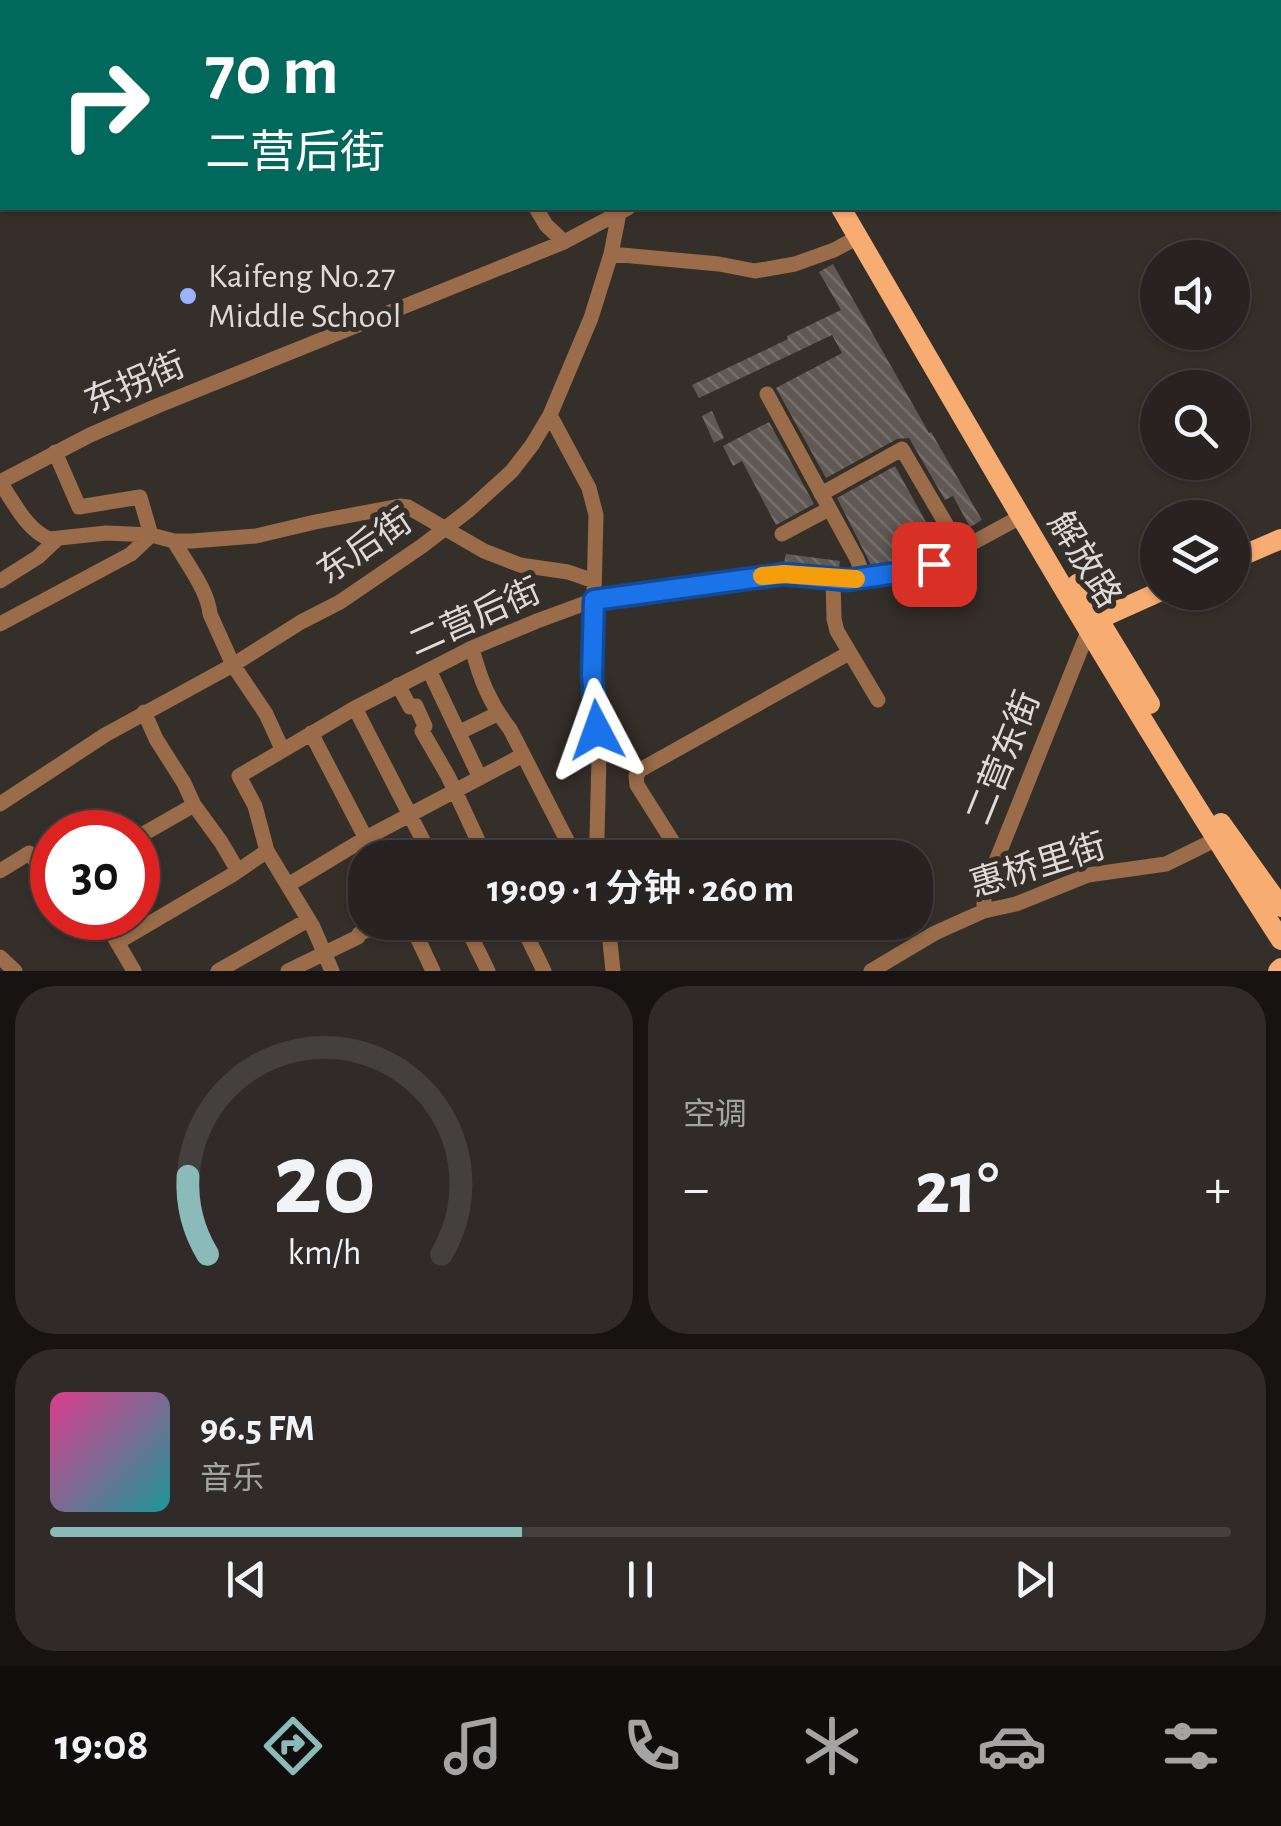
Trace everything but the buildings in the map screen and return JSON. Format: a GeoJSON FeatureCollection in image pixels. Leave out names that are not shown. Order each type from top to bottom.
{"type":"FeatureCollection","features":[{"type":"Feature","properties":{"kind":"main road","name":"解放路"},"geometry":{"type":"LineString","coordinates":[[842,210],[1020,517],[1094,624]]}},
{"type":"Feature","properties":{"kind":"main road","name":"解放路"},"geometry":{"type":"LineString","coordinates":[[857,210],[1094,624],[1281,940]]}},
{"type":"Feature","properties":{"kind":"main road"},"geometry":{"type":"LineString","coordinates":[[1250,552],[1281,539]]}},
{"type":"Feature","properties":{"kind":"main road"},"geometry":{"type":"LineString","coordinates":[[1094,624],[1140,601]]}},
{"type":"Feature","properties":{"kind":"main road","name":"解放路"},"geometry":{"type":"LineString","coordinates":[[1222,837],[1281,907]]}},
{"type":"Feature","properties":{"kind":"street"},"geometry":{"type":"LineString","coordinates":[[537,210],[564,242]]}},
{"type":"Feature","properties":{"kind":"street","name":"东拐街"},"geometry":{"type":"LineString","coordinates":[[0,482],[55,452],[157,406],[564,242],[623,210]]}},
{"type":"Feature","properties":{"kind":"street","name":"东后街"},"geometry":{"type":"LineString","coordinates":[[0,804],[68,757],[340,602],[444,528],[512,471],[550,414],[591,318],[623,210]]}},
{"type":"Feature","properties":{"kind":"street"},"geometry":{"type":"LineString","coordinates":[[611,254],[755,271],[795,264],[858,237]]}},
{"type":"Feature","properties":{"kind":"street"},"geometry":{"type":"LineString","coordinates":[[767,394],[864,578]]}},
{"type":"Feature","properties":{"kind":"street"},"geometry":{"type":"LineString","coordinates":[[550,414],[594,506],[592,675],[599,757],[597,840]]}},
{"type":"Feature","properties":{"kind":"street"},"geometry":{"type":"LineString","coordinates":[[782,534],[902,449],[946,524]]}},
{"type":"Feature","properties":{"kind":"street"},"geometry":{"type":"LineString","coordinates":[[55,452],[79,507],[140,497],[152,535]]}},
{"type":"Feature","properties":{"kind":"street"},"geometry":{"type":"LineString","coordinates":[[0,482],[38,533],[56,540],[106,533],[152,535],[174,541],[256,536],[400,506],[520,566],[568,572],[594,581]]}},
{"type":"Feature","properties":{"kind":"street","name":"二营后街"},"geometry":{"type":"LineString","coordinates":[[332,971],[268,850],[255,806],[239,776],[355,708],[472,648],[594,600],[784,574],[864,578],[934,564],[1020,517]]}},
{"type":"Feature","properties":{"kind":"street"},"geometry":{"type":"LineString","coordinates":[[0,624],[132,554],[152,535]]}},
{"type":"Feature","properties":{"kind":"street"},"geometry":{"type":"LineString","coordinates":[[0,581],[38,557],[56,540]]}},
{"type":"Feature","properties":{"kind":"street"},"geometry":{"type":"LineString","coordinates":[[174,541],[205,596],[234,665],[266,714],[282,749]]}},
{"type":"Feature","properties":{"kind":"street"},"geometry":{"type":"LineString","coordinates":[[832,578],[834,619],[849,653],[878,700]]}},
{"type":"Feature","properties":{"kind":"street","name":"二营东街"},"geometry":{"type":"LineString","coordinates":[[984,911],[984,891],[1094,624]]}},
{"type":"Feature","properties":{"kind":"street"},"geometry":{"type":"LineString","coordinates":[[472,648],[482,686],[510,730],[567,840]]}},
{"type":"Feature","properties":{"kind":"street"},"geometry":{"type":"LineString","coordinates":[[671,840],[637,785],[640,770],[849,653]]}},
{"type":"Feature","properties":{"kind":"street"},"geometry":{"type":"LineString","coordinates":[[428,670],[480,778]]}},
{"type":"Feature","properties":{"kind":"street"},"geometry":{"type":"LineString","coordinates":[[398,686],[410,706],[416,706],[425,726],[422,731],[477,840]]}},
{"type":"Feature","properties":{"kind":"street"},"geometry":{"type":"LineString","coordinates":[[355,708],[423,840]]}},
{"type":"Feature","properties":{"kind":"street"},"geometry":{"type":"LineString","coordinates":[[144,712],[194,805],[238,871]]}},
{"type":"Feature","properties":{"kind":"street"},"geometry":{"type":"LineString","coordinates":[[460,732],[498,714]]}},
{"type":"Feature","properties":{"kind":"street"},"geometry":{"type":"LineString","coordinates":[[311,733],[366,838]]}},
{"type":"Feature","properties":{"kind":"street"},"geometry":{"type":"LineString","coordinates":[[288,884],[523,755]]}},
{"type":"Feature","properties":{"kind":"street"},"geometry":{"type":"LineString","coordinates":[[160,824],[194,805]]}},
{"type":"Feature","properties":{"kind":"street","name":"惠桥里街"},"geometry":{"type":"LineString","coordinates":[[878,969],[935,933],[984,911],[1016,904],[1088,875],[1166,864],[1222,837]]}},
{"type":"Feature","properties":{"kind":"street"},"geometry":{"type":"LineString","coordinates":[[134,971],[118,942],[268,850]]}},
{"type":"Feature","properties":{"kind":"street"},"geometry":{"type":"LineString","coordinates":[[0,871],[30,854]]}},
{"type":"Feature","properties":{"kind":"street"},"geometry":{"type":"LineString","coordinates":[[218,971],[308,920]]}},
{"type":"Feature","properties":{"kind":"street"},"geometry":{"type":"LineString","coordinates":[[288,971],[352,940]]}},
{"type":"Feature","properties":{"kind":"street"},"geometry":{"type":"LineString","coordinates":[[418,940],[433,971]]}},
{"type":"Feature","properties":{"kind":"street"},"geometry":{"type":"LineString","coordinates":[[473,940],[488,971]]}},
{"type":"Feature","properties":{"kind":"street"},"geometry":{"type":"LineString","coordinates":[[529,940],[544,971]]}},
{"type":"Feature","properties":{"kind":"street"},"geometry":{"type":"LineString","coordinates":[[610,940],[613,971]]}},
{"type":"Feature","properties":{"kind":"street"},"geometry":{"type":"LineString","coordinates":[[0,957],[15,971]]}},
{"type":"Feature","properties":{"kind":"slow traffic"},"geometry":{"type":"LineString","coordinates":[[762,576],[856,579]]}},
{"type":"Feature","properties":{"kind":"place","name":"Kaifeng No.27 Middle School"},"geometry":{"type":"Point","coordinates":[188,296]}},
{"type":"Feature","properties":{"kind":"route"},"geometry":{"type":"LineString","coordinates":[[597,730],[592,675],[594,600],[784,574],[848,580],[934,564]]}}]}
